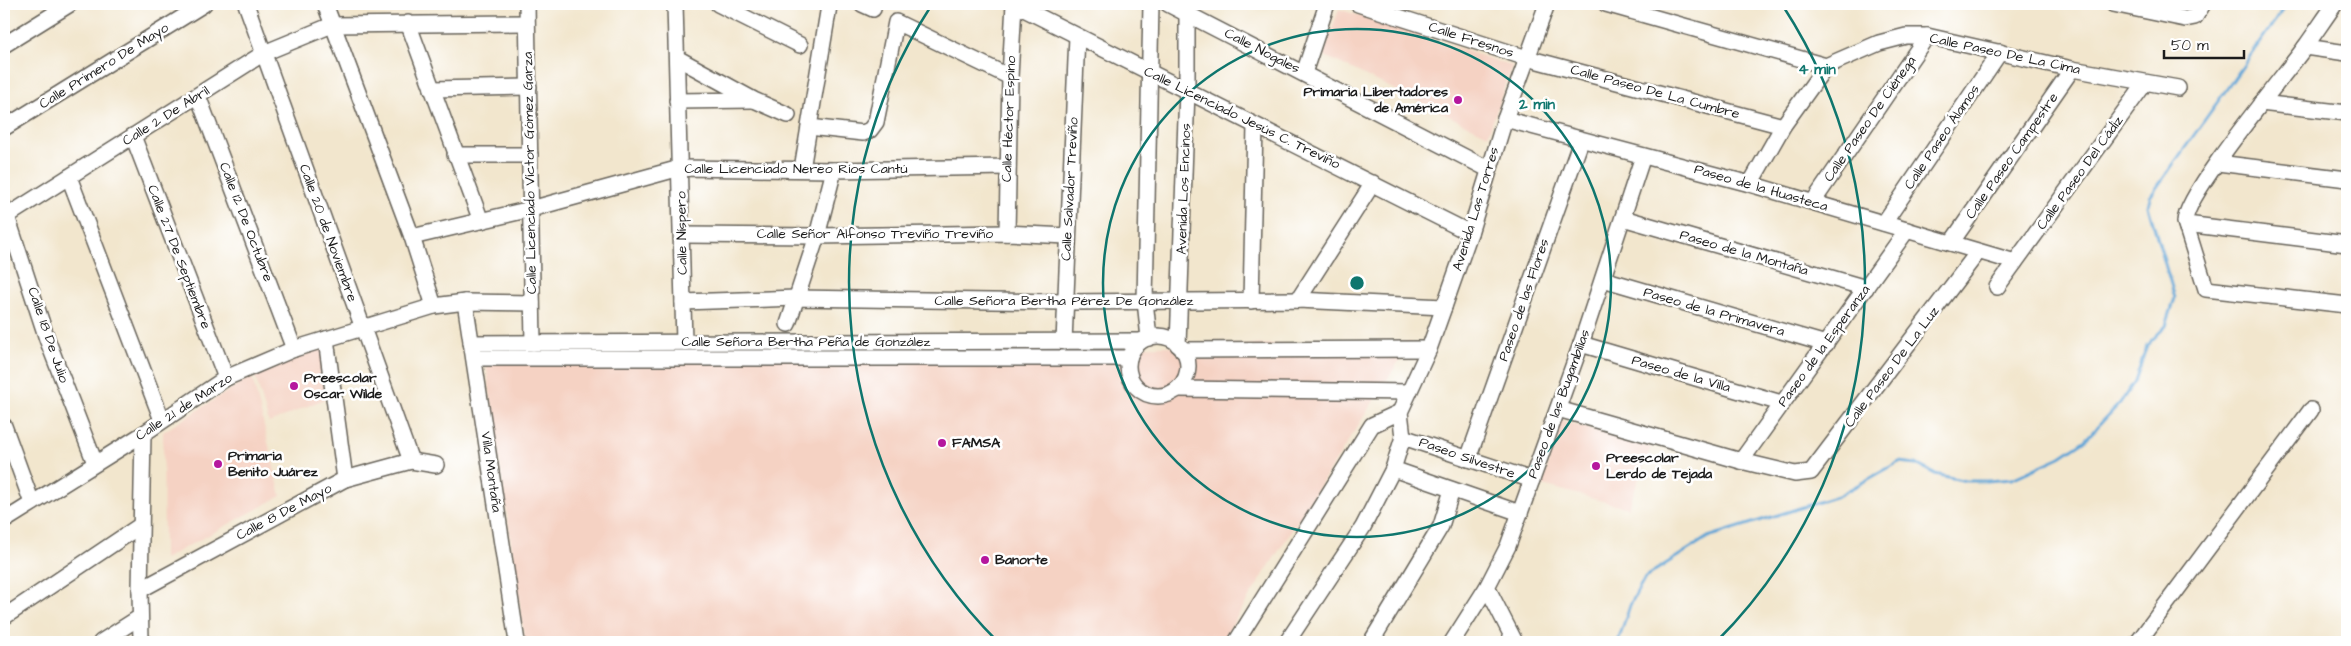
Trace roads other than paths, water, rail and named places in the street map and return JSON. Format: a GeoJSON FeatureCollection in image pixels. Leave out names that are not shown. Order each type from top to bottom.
{"type":"FeatureCollection","features":[{"type":"Feature","properties":{"kind":"street"},"geometry":{"type":"LineString","coordinates":[[4,44],[70,4]]}},
{"type":"Feature","properties":{"kind":"street","name":"Calle Primero De Mayo"},"geometry":{"type":"LineString","coordinates":[[4,128],[204,4]]}},
{"type":"Feature","properties":{"kind":"street","name":"Calle 20 de Noviembre"},"geometry":{"type":"LineString","coordinates":[[246,4],[411,461]]}},
{"type":"Feature","properties":{"kind":"street"},"geometry":{"type":"LineString","coordinates":[[325,4],[412,237],[434,306]]}},
{"type":"Feature","properties":{"kind":"street","name":"Calle Licenciado Víctor Gómez Garza"},"geometry":{"type":"LineString","coordinates":[[527,4],[534,343]]}},
{"type":"Feature","properties":{"kind":"street","name":"Calle Níspero"},"geometry":{"type":"LineString","coordinates":[[675,4],[684,342]]}},
{"type":"Feature","properties":{"kind":"street"},"geometry":{"type":"LineString","coordinates":[[718,4],[800,45]]}},
{"type":"Feature","properties":{"kind":"street","name":"Calle Licenciado Jesús C. Treviño"},"geometry":{"type":"LineString","coordinates":[[1014,4],[1470,233]]}},
{"type":"Feature","properties":{"kind":"street","name":"Calle Héctor Espino"},"geometry":{"type":"LineString","coordinates":[[1007,233],[1010,77],[1014,4]]}},
{"type":"Feature","properties":{"kind":"street"},"geometry":{"type":"LineString","coordinates":[[1145,340],[1152,4]]}},
{"type":"Feature","properties":{"kind":"street","name":"Calle Nogales"},"geometry":{"type":"LineString","coordinates":[[1168,4],[1187,9],[1304,73],[1488,169]]}},
{"type":"Feature","properties":{"kind":"street"},"geometry":{"type":"LineString","coordinates":[[1304,73],[1327,4]]}},
{"type":"Feature","properties":{"kind":"street","name":"Calle Fresnos"},"geometry":{"type":"LineString","coordinates":[[1358,4],[1526,58]]}},
{"type":"Feature","properties":{"kind":"street","name":"Avenida Las Torres"},"geometry":{"type":"LineString","coordinates":[[1287,642],[1362,528],[1393,469],[1403,437],[1400,412],[1429,349],[1470,233],[1488,169],[1526,58],[1547,4]]}},
{"type":"Feature","properties":{"kind":"street"},"geometry":{"type":"LineString","coordinates":[[1606,4],[1826,66],[1783,126],[1750,184]]}},
{"type":"Feature","properties":{"kind":"street"},"geometry":{"type":"LineString","coordinates":[[2113,4],[2185,19],[2194,17],[2203,4]]}},
{"type":"Feature","properties":{"kind":"street"},"geometry":{"type":"LineString","coordinates":[[2335,4],[2218,163],[2191,202],[2185,216],[2206,289],[2347,305]]}},
{"type":"Feature","properties":{"kind":"street"},"geometry":{"type":"LineString","coordinates":[[802,169],[830,6]]}},
{"type":"Feature","properties":{"kind":"street","name":"Avenida Los Encinos"},"geometry":{"type":"LineString","coordinates":[[1180,347],[1179,302],[1187,90],[1187,9]]}},
{"type":"Feature","properties":{"kind":"street"},"geometry":{"type":"LineString","coordinates":[[809,127],[863,133],[873,127],[876,122],[896,22],[1010,77]]}},
{"type":"Feature","properties":{"kind":"street"},"geometry":{"type":"LineString","coordinates":[[408,23],[481,221]]}},
{"type":"Feature","properties":{"kind":"street"},"geometry":{"type":"LineString","coordinates":[[332,25],[527,23]]}},
{"type":"Feature","properties":{"kind":"street","name":"Calle 2 De Abril"},"geometry":{"type":"LineString","coordinates":[[5,213],[69,177],[264,53],[332,25]]}},
{"type":"Feature","properties":{"kind":"street","name":"Calle Salvador Treviño"},"geometry":{"type":"LineString","coordinates":[[1064,342],[1067,236],[1077,36]]}},
{"type":"Feature","properties":{"kind":"street","name":"Calle Paseo De La Cima"},"geometry":{"type":"LineString","coordinates":[[1826,66],[1878,43],[1906,36],[1928,36],[2072,69],[2178,88]]}},
{"type":"Feature","properties":{"kind":"street","name":"Calle Paseo De Ciénega"},"geometry":{"type":"LineString","coordinates":[[1813,202],[1928,36]]}},
{"type":"Feature","properties":{"kind":"street"},"geometry":{"type":"LineString","coordinates":[[2305,47],[2347,53]]}},
{"type":"Feature","properties":{"kind":"street","name":"Calle Paseo Álamos"},"geometry":{"type":"LineString","coordinates":[[1884,223],[2000,52]]}},
{"type":"Feature","properties":{"kind":"street"},"geometry":{"type":"LineString","coordinates":[[676,58],[754,100],[788,115]]}},
{"type":"Feature","properties":{"kind":"street","name":"Calle Paseo De La Cumbre"},"geometry":{"type":"LineString","coordinates":[[1526,58],[1783,126]]}},
{"type":"Feature","properties":{"kind":"street","name":"Calle Paseo Campestre"},"geometry":{"type":"LineString","coordinates":[[1951,243],[2072,69]]}},
{"type":"Feature","properties":{"kind":"street","name":"Calle Paseo Del Cádiz"},"geometry":{"type":"LineString","coordinates":[[1997,287],[2145,83]]}},
{"type":"Feature","properties":{"kind":"street"},"geometry":{"type":"LineString","coordinates":[[432,89],[529,87]]}},
{"type":"Feature","properties":{"kind":"street","name":"Calle 12 De Octubre"},"geometry":{"type":"LineString","coordinates":[[198,96],[294,348]]}},
{"type":"Feature","properties":{"kind":"street"},"geometry":{"type":"LineString","coordinates":[[677,101],[754,100]]}},
{"type":"Feature","properties":{"kind":"street"},"geometry":{"type":"LineString","coordinates":[[2261,103],[2347,113]]}},
{"type":"Feature","properties":{"kind":"street","name":"Paseo de la Huasteca"},"geometry":{"type":"LineString","coordinates":[[1505,120],[1750,184],[2015,262]]}},
{"type":"Feature","properties":{"kind":"street"},"geometry":{"type":"LineString","coordinates":[[1251,301],[1255,126]]}},
{"type":"Feature","properties":{"kind":"street","name":"Calle 27 De Septiembre"},"geometry":{"type":"LineString","coordinates":[[133,136],[226,378]]}},
{"type":"Feature","properties":{"kind":"street","name":"Paseo de las Flores"},"geometry":{"type":"LineString","coordinates":[[1468,459],[1581,140]]}},
{"type":"Feature","properties":{"kind":"street"},"geometry":{"type":"LineString","coordinates":[[456,155],[530,154]]}},
{"type":"Feature","properties":{"kind":"street","name":"Paseo de las Bugambilias"},"geometry":{"type":"LineString","coordinates":[[1452,642],[1487,587],[1508,546],[1581,344],[1643,156]]}},
{"type":"Feature","properties":{"kind":"street"},"geometry":{"type":"LineString","coordinates":[[2218,163],[2347,179]]}},
{"type":"Feature","properties":{"kind":"street","name":"Calle Licenciado Nereo Ríos Cantú"},"geometry":{"type":"LineString","coordinates":[[412,237],[481,221],[680,168],[834,170],[1008,167]]}},
{"type":"Feature","properties":{"kind":"street"},"geometry":{"type":"LineString","coordinates":[[788,324],[817,236],[834,170]]}},
{"type":"Feature","properties":{"kind":"street"},"geometry":{"type":"LineString","coordinates":[[69,177],[162,420]]}},
{"type":"Feature","properties":{"kind":"street"},"geometry":{"type":"LineString","coordinates":[[1298,300],[1373,183]]}},
{"type":"Feature","properties":{"kind":"street","name":"Calle 18 De Julio"},"geometry":{"type":"LineString","coordinates":[[5,213],[47,339],[95,463]]}},
{"type":"Feature","properties":{"kind":"street","name":"Paseo de la Montaña"},"geometry":{"type":"LineString","coordinates":[[1623,218],[1866,288]]}},
{"type":"Feature","properties":{"kind":"street"},"geometry":{"type":"LineString","coordinates":[[2186,224],[2347,244]]}},
{"type":"Feature","properties":{"kind":"street","name":"Paseo de la Esperanza"},"geometry":{"type":"LineString","coordinates":[[1741,461],[1907,230]]}},
{"type":"Feature","properties":{"kind":"street","name":"Calle Señor Alfonso Treviño Treviño"},"geometry":{"type":"LineString","coordinates":[[682,235],[817,236],[1007,233],[1067,236]]}},
{"type":"Feature","properties":{"kind":"street","name":"Calle Paseo De La Luz"},"geometry":{"type":"LineString","coordinates":[[1741,461],[1801,474],[1816,468],[1978,252]]}},
{"type":"Feature","properties":{"kind":"street","name":"Paseo de la Primavera"},"geometry":{"type":"LineString","coordinates":[[1603,280],[1826,344]]}},
{"type":"Feature","properties":{"kind":"street","name":"Calle Señora Bertha Pérez De González"},"geometry":{"type":"LineString","coordinates":[[683,302],[795,298],[1065,302],[1298,300],[1444,307]]}},
{"type":"Feature","properties":{"kind":"street"},"geometry":{"type":"LineString","coordinates":[[465,302],[532,303]]}},
{"type":"Feature","properties":{"kind":"street","name":"Calle 21 de Marzo"},"geometry":{"type":"LineString","coordinates":[[4,521],[143,434],[226,378],[294,348],[362,326],[434,306],[465,302]]}},
{"type":"Feature","properties":{"kind":"street","name":"Villa Montaña"},"geometry":{"type":"LineString","coordinates":[[465,302],[517,642]]}},
{"type":"Feature","properties":{"kind":"street"},"geometry":{"type":"LineString","coordinates":[[1180,347],[1186,359],[1187,369],[1185,379],[1178,389],[1167,395],[1155,396],[1144,393],[1136,387],[1130,378],[1129,358],[1134,348],[1145,340],[1164,338],[1180,347],[1429,349]]}},
{"type":"Feature","properties":{"kind":"street"},"geometry":{"type":"LineString","coordinates":[[326,339],[345,479]]}},
{"type":"Feature","properties":{"kind":"street","name":"Calle Señora Bertha Peña de González"},"geometry":{"type":"LineString","coordinates":[[473,350],[534,343],[586,350],[684,342],[1064,342],[1145,340]]}},
{"type":"Feature","properties":{"kind":"street","name":"Paseo de la Villa"},"geometry":{"type":"LineString","coordinates":[[1581,344],[1781,403]]}},
{"type":"Feature","properties":{"kind":"street","name":"Calle Señora Bertha Peña de González"},"geometry":{"type":"LineString","coordinates":[[473,350],[1129,358]]}},
{"type":"Feature","properties":{"kind":"street"},"geometry":{"type":"LineString","coordinates":[[1178,389],[1408,392]]}},
{"type":"Feature","properties":{"kind":"street"},"geometry":{"type":"LineString","coordinates":[[1558,408],[1741,461]]}},
{"type":"Feature","properties":{"kind":"street"},"geometry":{"type":"LineString","coordinates":[[2138,642],[2311,410]]}},
{"type":"Feature","properties":{"kind":"street"},"geometry":{"type":"LineString","coordinates":[[1236,642],[1372,425],[1400,412]]}},
{"type":"Feature","properties":{"kind":"street"},"geometry":{"type":"LineString","coordinates":[[4,426],[32,503]]}},
{"type":"Feature","properties":{"kind":"street"},"geometry":{"type":"LineString","coordinates":[[141,642],[143,434]]}},
{"type":"Feature","properties":{"kind":"street","name":"Paseo Silvestre"},"geometry":{"type":"LineString","coordinates":[[1403,437],[1532,480]]}},
{"type":"Feature","properties":{"kind":"street","name":"Calle 8 De Mayo"},"geometry":{"type":"LineString","coordinates":[[140,590],[345,479],[411,461],[436,465]]}},
{"type":"Feature","properties":{"kind":"street"},"geometry":{"type":"LineString","coordinates":[[1393,469],[1520,513]]}},
{"type":"Feature","properties":{"kind":"street"},"geometry":{"type":"LineString","coordinates":[[1371,642],[1441,526],[1452,490]]}},
{"type":"Feature","properties":{"kind":"street"},"geometry":{"type":"LineString","coordinates":[[4,617],[141,525]]}},
{"type":"Feature","properties":{"kind":"street"},"geometry":{"type":"LineString","coordinates":[[1487,587],[1515,642]]}},
{"type":"Feature","properties":{"kind":"street"},"geometry":{"type":"LineString","coordinates":[[100,642],[140,617]]}},
{"type":"Feature","properties":{"kind":"waterway"},"geometry":{"type":"LineString","coordinates":[[1618,642],[1630,605],[1645,577],[1708,537],[1838,496],[1899,462],[1916,464],[1935,474],[1966,481],[2012,479],[2060,457],[2084,441],[2120,403],[2135,381],[2147,345],[2166,326],[2175,298],[2148,206],[2150,197],[2287,4]]}},
{"type":"Feature","properties":{"kind":"place","name":"Primaria Libertadores de América"},"geometry":{"type":"Point","coordinates":[1458,100]}},
{"type":"Feature","properties":{"kind":"place","name":"Preescolar Oscar Wilde"},"geometry":{"type":"Point","coordinates":[294,386]}},
{"type":"Feature","properties":{"kind":"place","name":"FAMSA"},"geometry":{"type":"Point","coordinates":[942,443]}},
{"type":"Feature","properties":{"kind":"place","name":"Primaria Benito Juárez"},"geometry":{"type":"Point","coordinates":[218,464]}},
{"type":"Feature","properties":{"kind":"place","name":"Preescolar Lerdo de Tejada"},"geometry":{"type":"Point","coordinates":[1596,466]}},
{"type":"Feature","properties":{"kind":"place","name":"Banorte"},"geometry":{"type":"Point","coordinates":[985,560]}}]}
